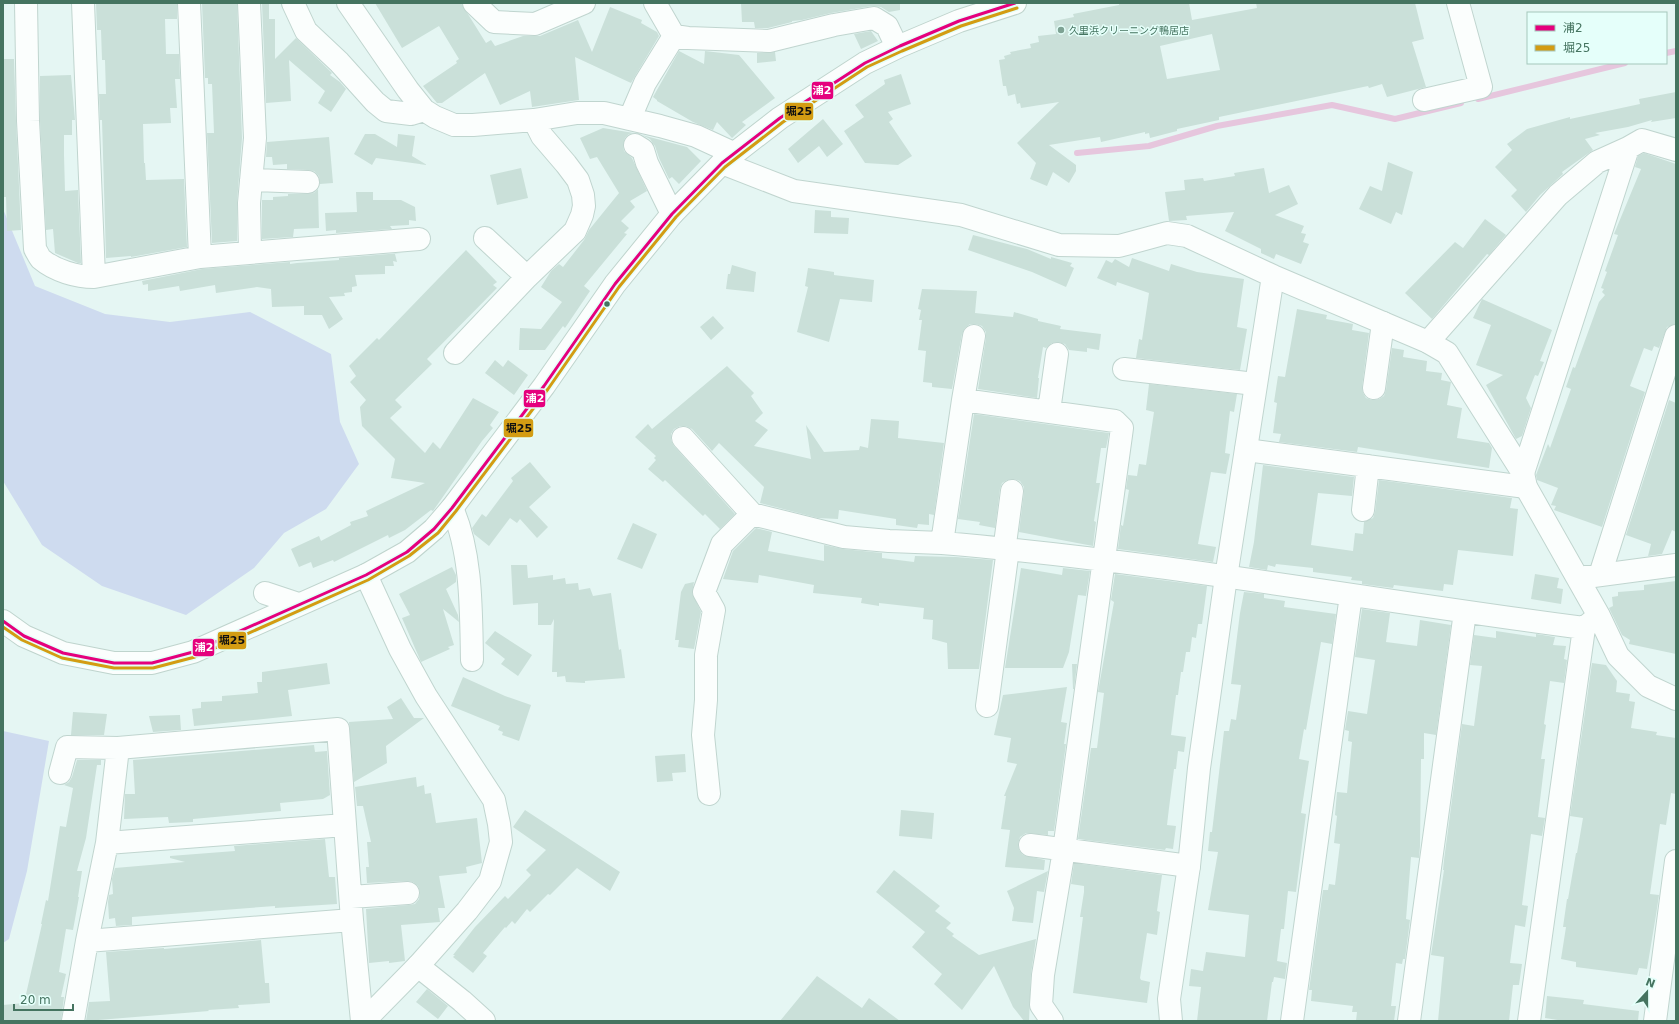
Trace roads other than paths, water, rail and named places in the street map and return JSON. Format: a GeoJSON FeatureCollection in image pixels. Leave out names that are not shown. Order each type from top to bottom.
{"type":"FeatureCollection","features":[{"type":"Feature","properties":{"kind":"street"},"geometry":{"type":"LineString","coordinates":[[26,3],[28,121],[35,249],[40,259],[59,269],[80,277],[94,277],[200,257],[419,239]]}},
{"type":"Feature","properties":{"kind":"street"},"geometry":{"type":"LineString","coordinates":[[83,3],[94,277]]}},
{"type":"Feature","properties":{"kind":"street"},"geometry":{"type":"LineString","coordinates":[[189,3],[200,257]]}},
{"type":"Feature","properties":{"kind":"street"},"geometry":{"type":"LineString","coordinates":[[249,3],[255,138],[249,204],[250,253]]}},
{"type":"Feature","properties":{"kind":"street"},"geometry":{"type":"LineString","coordinates":[[292,3],[306,31],[339,62],[375,102],[386,111],[411,114],[424,110]]}},
{"type":"Feature","properties":{"kind":"street"},"geometry":{"type":"LineString","coordinates":[[348,3],[408,90],[424,110],[454,125],[534,120],[577,113],[604,113],[630,118],[696,136],[727,158],[794,191],[962,215],[1059,245],[1119,246],[1166,233],[1186,236],[1273,276],[1428,342],[1447,354],[1524,480],[1578,578],[1592,622],[1618,656],[1648,686],[1676,699]]}},
{"type":"Feature","properties":{"kind":"street"},"geometry":{"type":"LineString","coordinates":[[474,3],[494,22],[535,24],[584,3]]}},
{"type":"Feature","properties":{"kind":"street"},"geometry":{"type":"LineString","coordinates":[[655,3],[674,36]]}},
{"type":"Feature","properties":{"kind":"street"},"geometry":{"type":"LineString","coordinates":[[3,621],[24,636],[63,653],[114,663],[152,663],[193,652],[366,575],[407,552],[434,530],[452,508],[544,386],[616,284],[672,214],[727,158],[826,86],[865,63],[897,47],[959,21],[1015,3]]}},
{"type":"Feature","properties":{"kind":"street"},"geometry":{"type":"LineString","coordinates":[[1424,100],[1481,87],[1458,3]]}},
{"type":"Feature","properties":{"kind":"street"},"geometry":{"type":"LineString","coordinates":[[674,36],[688,38],[769,41],[834,25],[874,18],[887,26],[897,47]]}},
{"type":"Feature","properties":{"kind":"street"},"geometry":{"type":"LineString","coordinates":[[630,118],[645,83],[674,36]]}},
{"type":"Feature","properties":{"kind":"street"},"geometry":{"type":"LineString","coordinates":[[455,354],[526,278],[575,231],[584,206],[583,195],[578,180],[542,136],[534,120]]}},
{"type":"Feature","properties":{"kind":"street"},"geometry":{"type":"LineString","coordinates":[[1428,342],[1558,195],[1597,162],[1642,140],[1676,150]]}},
{"type":"Feature","properties":{"kind":"street"},"geometry":{"type":"LineString","coordinates":[[636,145],[643,150],[647,162],[672,214]]}},
{"type":"Feature","properties":{"kind":"street"},"geometry":{"type":"LineString","coordinates":[[1524,480],[1628,148]]}},
{"type":"Feature","properties":{"kind":"street"},"geometry":{"type":"LineString","coordinates":[[251,180],[308,182]]}},
{"type":"Feature","properties":{"kind":"street"},"geometry":{"type":"LineString","coordinates":[[485,238],[526,278]]}},
{"type":"Feature","properties":{"kind":"street"},"geometry":{"type":"LineString","coordinates":[[1171,1021],[1169,999],[1189,866],[1200,768],[1226,577],[1273,276]]}},
{"type":"Feature","properties":{"kind":"street"},"geometry":{"type":"LineString","coordinates":[[1374,388],[1383,323]]}},
{"type":"Feature","properties":{"kind":"street"},"geometry":{"type":"LineString","coordinates":[[942,543],[974,336]]}},
{"type":"Feature","properties":{"kind":"street"},"geometry":{"type":"LineString","coordinates":[[1600,574],[1676,336]]}},
{"type":"Feature","properties":{"kind":"street"},"geometry":{"type":"LineString","coordinates":[[1049,412],[1057,354]]}},
{"type":"Feature","properties":{"kind":"street"},"geometry":{"type":"LineString","coordinates":[[1124,369],[1255,384]]}},
{"type":"Feature","properties":{"kind":"street"},"geometry":{"type":"LineString","coordinates":[[963,400],[1115,421],[1122,428],[1064,850],[1043,975],[1041,1005],[1052,1021]]}},
{"type":"Feature","properties":{"kind":"street"},"geometry":{"type":"LineString","coordinates":[[683,438],[752,514],[844,536],[890,541],[942,543],[1008,549],[1226,577],[1465,612],[1592,622]]}},
{"type":"Feature","properties":{"kind":"street"},"geometry":{"type":"LineString","coordinates":[[1246,450],[1368,466],[1524,480]]}},
{"type":"Feature","properties":{"kind":"street"},"geometry":{"type":"LineString","coordinates":[[1363,510],[1368,466]]}},
{"type":"Feature","properties":{"kind":"street"},"geometry":{"type":"LineString","coordinates":[[987,706],[1008,549],[1005,544],[1012,491]]}},
{"type":"Feature","properties":{"kind":"street"},"geometry":{"type":"LineString","coordinates":[[452,508],[458,521],[464,544],[470,593],[472,660]]}},
{"type":"Feature","properties":{"kind":"street"},"geometry":{"type":"LineString","coordinates":[[709,794],[703,735],[706,700],[706,655],[714,610],[704,592],[722,544],[752,514]]}},
{"type":"Feature","properties":{"kind":"street"},"geometry":{"type":"LineString","coordinates":[[1578,578],[1676,565]]}},
{"type":"Feature","properties":{"kind":"street"},"geometry":{"type":"LineString","coordinates":[[363,1021],[418,966],[467,911],[490,881],[501,842],[494,800],[426,696],[400,649],[366,575]]}},
{"type":"Feature","properties":{"kind":"street"},"geometry":{"type":"LineString","coordinates":[[264,593],[298,604]]}},
{"type":"Feature","properties":{"kind":"street"},"geometry":{"type":"LineString","coordinates":[[1292,1021],[1351,595]]}},
{"type":"Feature","properties":{"kind":"street"},"geometry":{"type":"LineString","coordinates":[[1409,1021],[1465,612]]}},
{"type":"Feature","properties":{"kind":"street"},"geometry":{"type":"LineString","coordinates":[[1529,1021],[1592,622]]}},
{"type":"Feature","properties":{"kind":"street"},"geometry":{"type":"LineString","coordinates":[[60,773],[67,747],[118,748],[338,729],[352,920],[363,1021]]}},
{"type":"Feature","properties":{"kind":"street"},"geometry":{"type":"LineString","coordinates":[[73,1021],[87,941],[107,843],[118,748]]}},
{"type":"Feature","properties":{"kind":"street"},"geometry":{"type":"LineString","coordinates":[[107,843],[345,825]]}},
{"type":"Feature","properties":{"kind":"street"},"geometry":{"type":"LineString","coordinates":[[1030,844],[1064,850],[1189,866]]}},
{"type":"Feature","properties":{"kind":"street"},"geometry":{"type":"LineString","coordinates":[[1655,1021],[1676,860]]}},
{"type":"Feature","properties":{"kind":"street"},"geometry":{"type":"LineString","coordinates":[[351,897],[408,893]]}},
{"type":"Feature","properties":{"kind":"street"},"geometry":{"type":"LineString","coordinates":[[87,941],[352,920]]}},
{"type":"Feature","properties":{"kind":"street"},"geometry":{"type":"LineString","coordinates":[[418,966],[462,1001],[484,1021]]}},
{"type":"Feature","properties":{"kind":"waterway"},"geometry":{"type":"LineString","coordinates":[[1667,53],[1676,51]]}},
{"type":"Feature","properties":{"kind":"waterway"},"geometry":{"type":"LineString","coordinates":[[1478,99],[1621,64]]}},
{"type":"Feature","properties":{"kind":"waterway"},"geometry":{"type":"LineString","coordinates":[[1077,153],[1149,146],[1217,126],[1332,105],[1395,119],[1461,103]]}},
{"type":"Feature","properties":{"kind":"place","name":"久里浜クリーニング鴨居店"},"geometry":{"type":"Point","coordinates":[1061,30]}}]}
